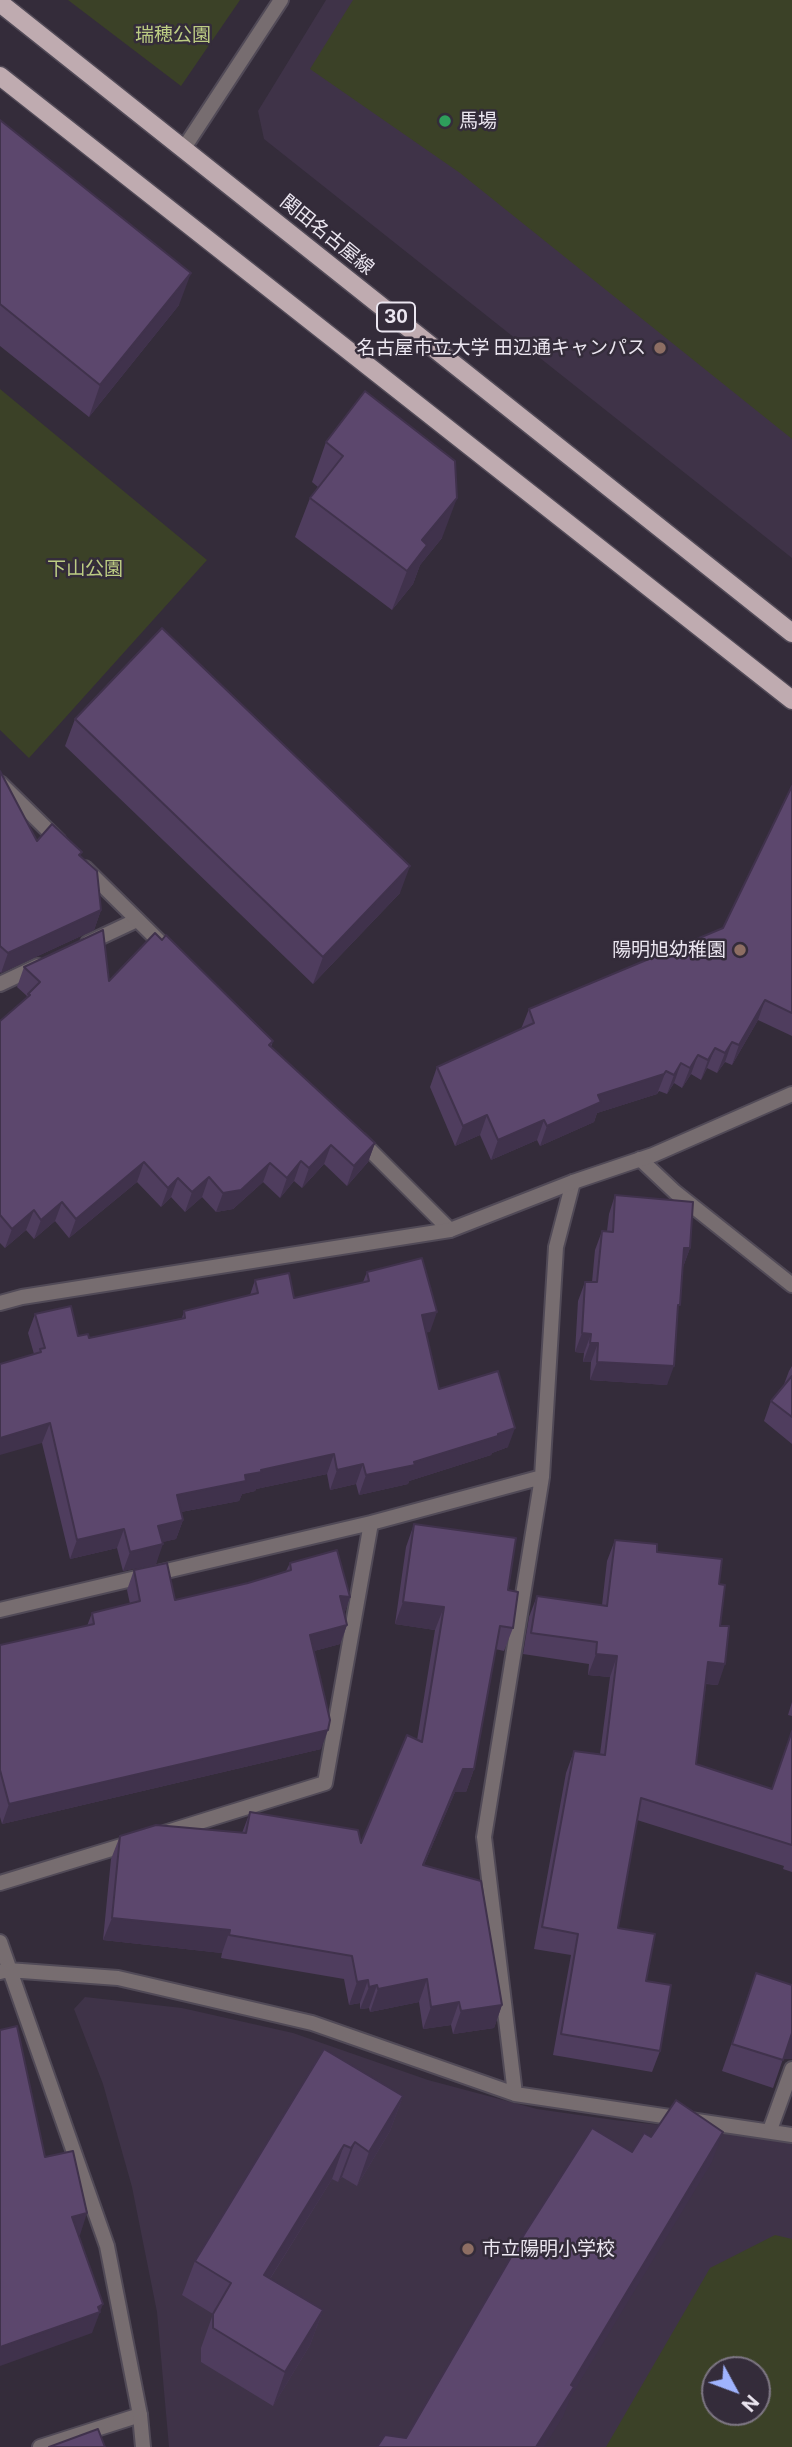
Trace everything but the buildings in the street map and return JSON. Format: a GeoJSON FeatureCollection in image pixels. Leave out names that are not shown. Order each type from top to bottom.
{"type":"FeatureCollection","features":[{"type":"Feature","properties":{"kind":"main road","name":"関田名古屋線"},"geometry":{"type":"LineString","coordinates":[[0,3],[792,633]]}},
{"type":"Feature","properties":{"kind":"main road"},"geometry":{"type":"LineString","coordinates":[[0,76],[792,700]]}},
{"type":"Feature","properties":{"kind":"street"},"geometry":{"type":"LineString","coordinates":[[184,148],[281,0]]}},
{"type":"Feature","properties":{"kind":"street"},"geometry":{"type":"LineString","coordinates":[[0,783],[176,958]]}},
{"type":"Feature","properties":{"kind":"street"},"geometry":{"type":"LineString","coordinates":[[75,949],[137,919]]}},
{"type":"Feature","properties":{"kind":"street"},"geometry":{"type":"LineString","coordinates":[[0,984],[50,961]]}},
{"type":"Feature","properties":{"kind":"street"},"geometry":{"type":"LineString","coordinates":[[0,1303],[22,1297],[450,1230],[640,1159],[792,1094]]}},
{"type":"Feature","properties":{"kind":"street"},"geometry":{"type":"LineString","coordinates":[[352,1133],[450,1230]]}},
{"type":"Feature","properties":{"kind":"street"},"geometry":{"type":"LineString","coordinates":[[640,1159],[675,1192],[792,1285]]}},
{"type":"Feature","properties":{"kind":"street"},"geometry":{"type":"LineString","coordinates":[[515,2094],[484,1838],[542,1478],[556,1247],[573,1182]]}},
{"type":"Feature","properties":{"kind":"street"},"geometry":{"type":"LineString","coordinates":[[0,1610],[371,1523],[542,1478]]}},
{"type":"Feature","properties":{"kind":"street"},"geometry":{"type":"LineString","coordinates":[[0,1883],[325,1783],[371,1523]]}},
{"type":"Feature","properties":{"kind":"street"},"geometry":{"type":"LineString","coordinates":[[0,1942],[4,1971],[107,2246],[140,2415],[143,2447]]}},
{"type":"Feature","properties":{"kind":"street"},"geometry":{"type":"LineString","coordinates":[[4,1971],[118,1978],[312,2023],[515,2094],[792,2135]]}},
{"type":"Feature","properties":{"kind":"street"},"geometry":{"type":"LineString","coordinates":[[770,2130],[792,2069]]}},
{"type":"Feature","properties":{"kind":"street"},"geometry":{"type":"LineString","coordinates":[[40,2447],[140,2415]]}},
{"type":"Feature","properties":{"kind":"shaded area","name":"名古屋市立大学 田辺通キャンパス"},"geometry":{"type":"Polygon","coordinates":[[[326,0],[792,0],[792,558],[264,139],[258,111],[326,0]]]}},
{"type":"Feature","properties":{"kind":"shaded area","name":"市立陽明小学校"},"geometry":{"type":"Polygon","coordinates":[[[85,1997],[182,2008],[293,2033],[428,2080],[537,2109],[792,2139],[792,2447],[169,2447],[157,2312],[132,2187],[103,2084],[74,2009],[85,1997]]]}},
{"type":"Feature","properties":{"kind":"green space","name":"瑞穂公園"},"geometry":{"type":"Polygon","coordinates":[[[68,0],[240,0],[181,86],[68,0]]]}},
{"type":"Feature","properties":{"kind":"green space","name":"名古屋市立大学 田辺通キャンパス"},"geometry":{"type":"Polygon","coordinates":[[[353,0],[792,0],[792,439],[460,173],[310,69],[353,0]]]}},
{"type":"Feature","properties":{"kind":"green space","name":"下山公園"},"geometry":{"type":"Polygon","coordinates":[[[0,389],[207,560],[29,758],[0,730],[0,389]]]}},
{"type":"Feature","properties":{"kind":"green space"},"geometry":{"type":"Polygon","coordinates":[[[775,2235],[792,2239],[792,2447],[606,2447],[710,2268],[775,2235]]]}},
{"type":"Feature","properties":{"kind":"place","name":"馬場"},"geometry":{"type":"Point","coordinates":[445,121]}},
{"type":"Feature","properties":{"kind":"place","name":"名古屋市立大学 田辺通キャンパス"},"geometry":{"type":"Point","coordinates":[660,348]}},
{"type":"Feature","properties":{"kind":"place","name":"陽明旭幼稚園"},"geometry":{"type":"Point","coordinates":[740,950]}},
{"type":"Feature","properties":{"kind":"place","name":"市立陽明小学校"},"geometry":{"type":"Point","coordinates":[468,2249]}}]}
